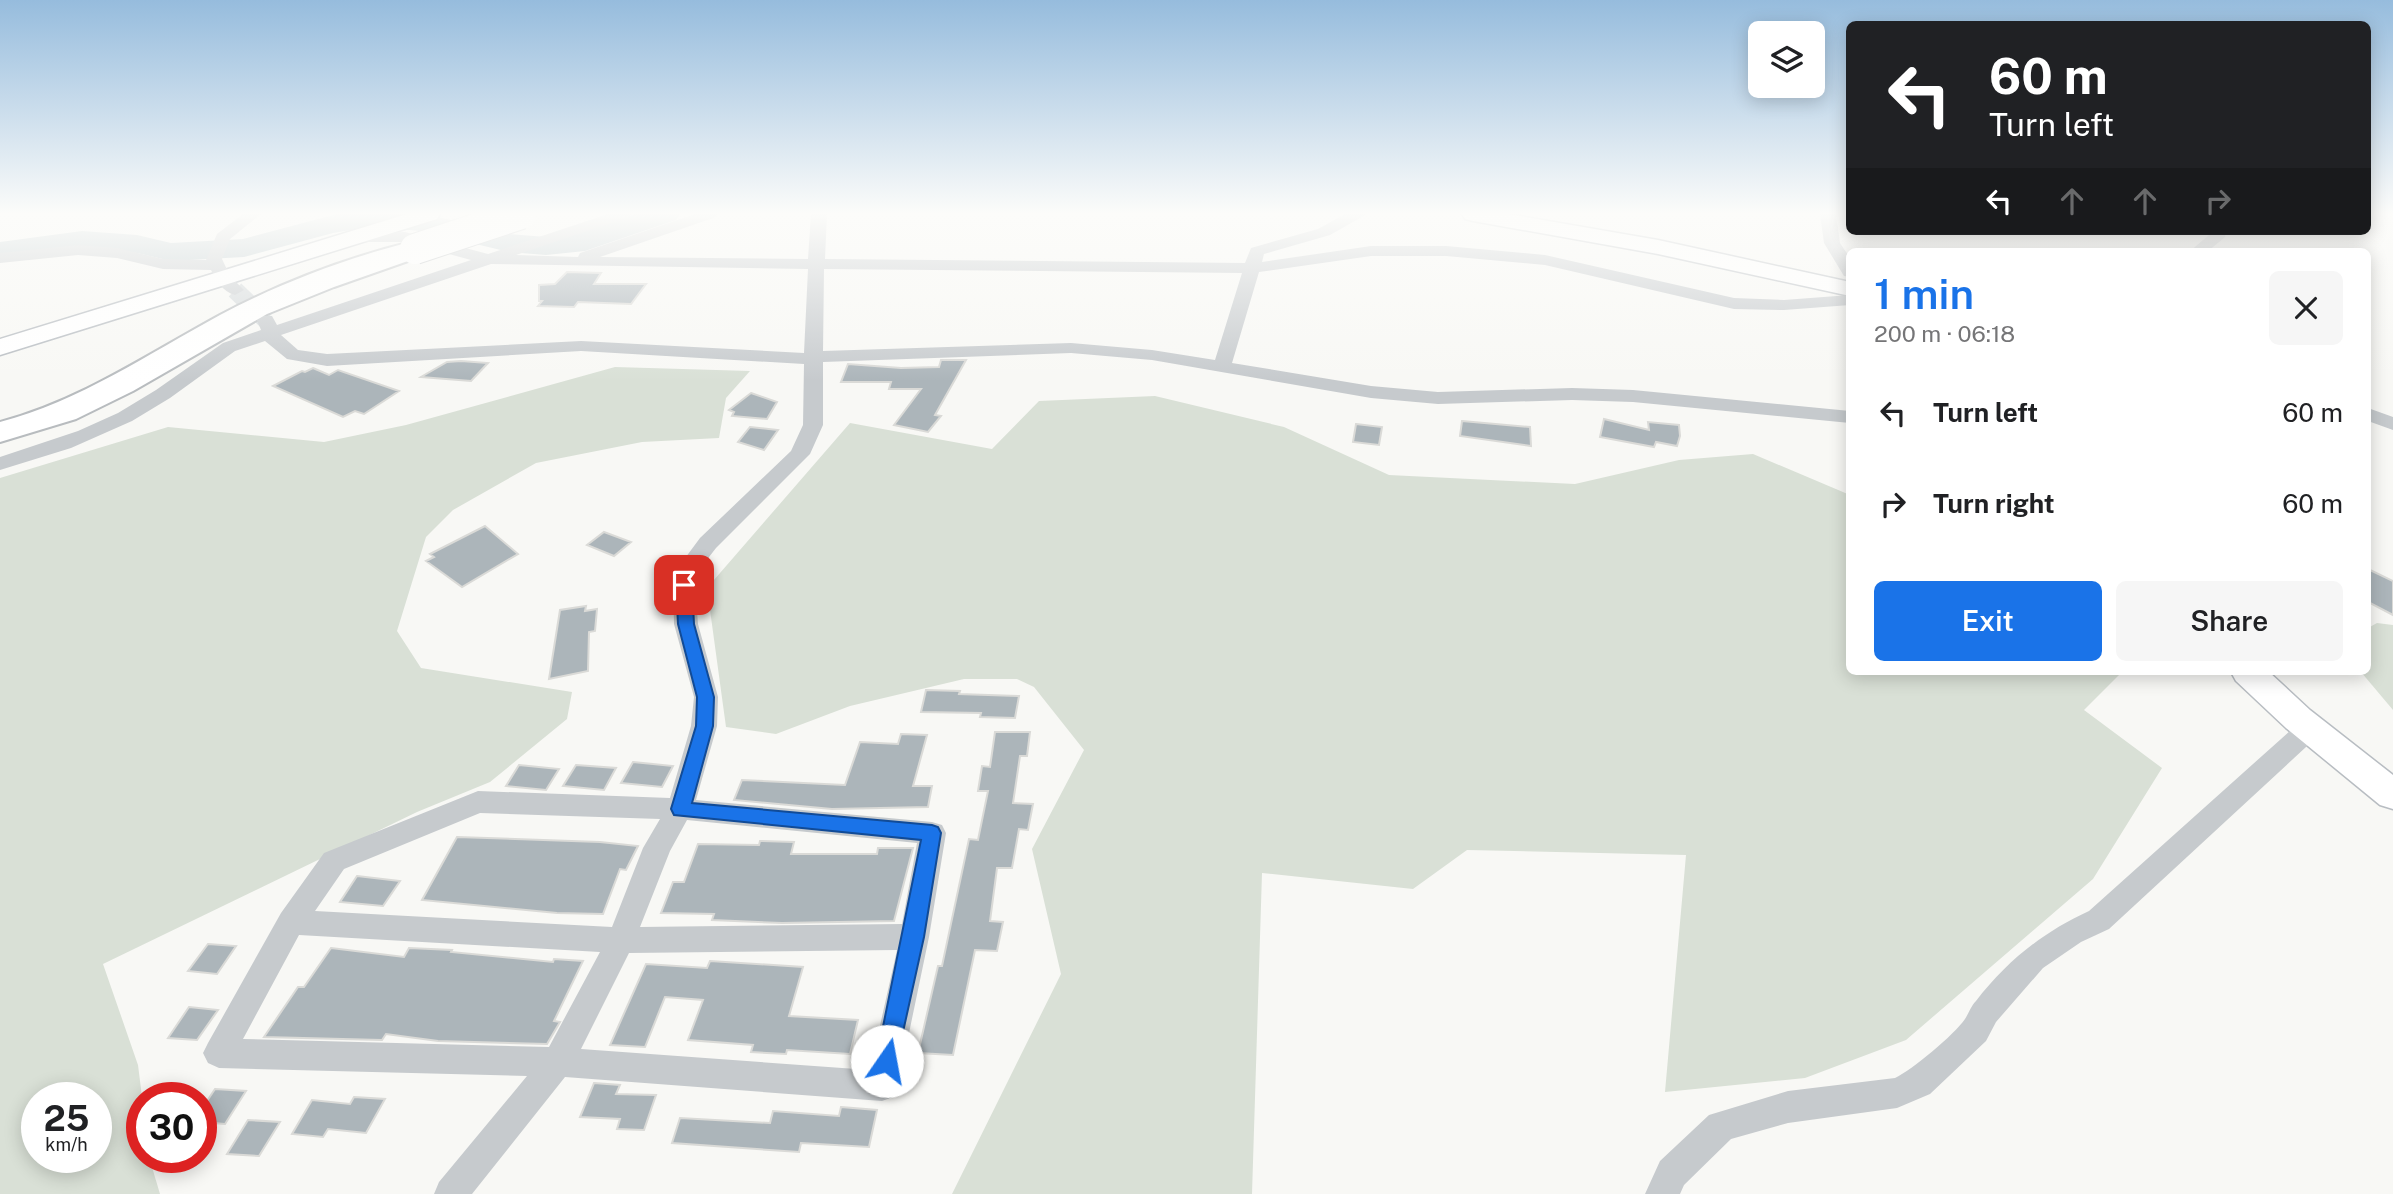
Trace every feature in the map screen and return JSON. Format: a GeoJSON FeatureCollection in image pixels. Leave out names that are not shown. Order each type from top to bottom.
{"type":"FeatureCollection","features":[{"type":"Feature","properties":{"kind":"highway"},"geometry":{"type":"LineString","coordinates":[[0,432],[51,417],[100,397],[236,318],[353,270]]}},
{"type":"Feature","properties":{"kind":"street"},"geometry":{"type":"LineString","coordinates":[[0,347],[213,270]]}},
{"type":"Feature","properties":{"kind":"street"},"geometry":{"type":"LineString","coordinates":[[0,464],[46,450],[132,413],[163,394],[202,363],[269,327],[453,270]]}},
{"type":"Feature","properties":{"kind":"street"},"geometry":{"type":"LineString","coordinates":[[452,1194],[558,1062],[621,940],[657,848],[680,809],[704,726],[706,697],[686,624],[684,585],[688,569],[708,543],[800,454],[813,425],[816,270]]}},
{"type":"Feature","properties":{"kind":"street"},"geometry":{"type":"LineString","coordinates":[[1222,367],[1250,270]]}},
{"type":"Feature","properties":{"kind":"street"},"geometry":{"type":"LineString","coordinates":[[1590,270],[1720,301],[1776,305],[1846,300]]}},
{"type":"Feature","properties":{"kind":"street"},"geometry":{"type":"LineString","coordinates":[[1762,270],[1846,288]]}},
{"type":"Feature","properties":{"kind":"street"},"geometry":{"type":"LineString","coordinates":[[269,327],[274,342],[293,355],[327,360],[581,346],[791,359],[1071,348],[1152,355],[1371,392],[1438,398],[1572,394],[1633,396],[1846,417]]}},
{"type":"Feature","properties":{"kind":"street"},"geometry":{"type":"LineString","coordinates":[[2371,415],[2393,424]]}},
{"type":"Feature","properties":{"kind":"street"},"geometry":{"type":"LineString","coordinates":[[2251,675],[2310,728],[2393,795]]}},
{"type":"Feature","properties":{"kind":"street"},"geometry":{"type":"LineString","coordinates":[[1662,1194],[1672,1173],[1721,1126],[1788,1107],[1896,1093],[1919,1083],[1975,1031],[1985,1012],[2033,959],[2071,933],[2099,920],[2310,728]]}},
{"type":"Feature","properties":{"kind":"street"},"geometry":{"type":"LineString","coordinates":[[478,802],[680,809],[932,833],[914,937],[882,1086],[558,1062],[219,1053],[292,922],[334,861],[478,802]]}},
{"type":"Feature","properties":{"kind":"street"},"geometry":{"type":"LineString","coordinates":[[292,922],[621,940],[914,937]]}},
{"type":"Feature","properties":{"kind":"shaded area"},"geometry":{"type":"Polygon","coordinates":[[[615,367],[750,371],[726,398],[719,438],[642,442],[536,463],[453,510],[426,537],[397,631],[421,668],[572,692],[567,719],[490,782],[417,812],[103,964],[138,1065],[140,1082],[126,1082],[126,1173],[154,1173],[160,1194],[0,1194],[0,478],[168,427],[324,442],[406,425],[615,367]]]}},
{"type":"Feature","properties":{"kind":"shaded area"},"geometry":{"type":"Polygon","coordinates":[[[1155,396],[1284,427],[1389,475],[1575,484],[1679,460],[1753,454],[1846,493],[1846,675],[2119,675],[2084,710],[2162,768],[2093,879],[1906,1040],[1805,1078],[1665,1092],[1686,855],[1467,850],[1413,889],[1262,873],[1252,1194],[952,1194],[1061,974],[1032,849],[1084,750],[1034,687],[1017,679],[964,679],[850,706],[776,734],[726,727],[707,588],[850,423],[992,449],[1039,401],[1155,396]]]}},
{"type":"Feature","properties":{"kind":"shaded area"},"geometry":{"type":"Polygon","coordinates":[[[2377,623],[2393,625],[2393,710],[2364,675],[2371,675],[2371,626],[2377,623]]]}},
{"type":"Feature","properties":{"kind":"building"},"geometry":{"type":"Polygon","coordinates":[[[567,272],[601,273],[594,284],[646,284],[631,304],[578,302],[574,307],[538,306],[542,301],[539,301],[539,285],[555,284],[567,272]]]}},
{"type":"Feature","properties":{"kind":"building"},"geometry":{"type":"Polygon","coordinates":[[[941,360],[966,360],[935,415],[941,416],[928,432],[894,425],[921,389],[889,389],[891,382],[841,382],[848,364],[901,368],[939,367],[941,360]]]}},
{"type":"Feature","properties":{"kind":"building"},"geometry":{"type":"Polygon","coordinates":[[[447,362],[488,363],[471,381],[421,377],[447,362]]]}},
{"type":"Feature","properties":{"kind":"building"},"geometry":{"type":"Polygon","coordinates":[[[313,368],[329,375],[338,370],[399,391],[364,414],[355,411],[343,417],[273,386],[313,368]]]}},
{"type":"Feature","properties":{"kind":"building"},"geometry":{"type":"Polygon","coordinates":[[[751,393],[777,402],[767,419],[732,416],[734,412],[729,410],[751,393]]]}},
{"type":"Feature","properties":{"kind":"building"},"geometry":{"type":"Polygon","coordinates":[[[1604,419],[1649,430],[1648,422],[1679,425],[1680,436],[1677,446],[1656,442],[1654,447],[1600,437],[1604,419]]]}},
{"type":"Feature","properties":{"kind":"building"},"geometry":{"type":"Polygon","coordinates":[[[1462,421],[1530,427],[1531,446],[1460,436],[1462,421]]]}},
{"type":"Feature","properties":{"kind":"building"},"geometry":{"type":"Polygon","coordinates":[[[1356,424],[1382,427],[1379,445],[1353,442],[1356,424]]]}},
{"type":"Feature","properties":{"kind":"building"},"geometry":{"type":"Polygon","coordinates":[[[750,427],[778,430],[764,450],[738,442],[750,427]]]}},
{"type":"Feature","properties":{"kind":"building"},"geometry":{"type":"Polygon","coordinates":[[[485,526],[518,554],[462,587],[426,561],[434,557],[430,554],[485,526]]]}},
{"type":"Feature","properties":{"kind":"building"},"geometry":{"type":"Polygon","coordinates":[[[604,532],[631,542],[614,556],[587,545],[604,532]]]}},
{"type":"Feature","properties":{"kind":"building"},"geometry":{"type":"Polygon","coordinates":[[[2371,570],[2393,581],[2393,615],[2371,604],[2371,570]]]}},
{"type":"Feature","properties":{"kind":"building"},"geometry":{"type":"Polygon","coordinates":[[[586,606],[585,611],[597,609],[595,631],[589,632],[588,671],[549,679],[560,610],[586,606]]]}},
{"type":"Feature","properties":{"kind":"building"},"geometry":{"type":"Polygon","coordinates":[[[926,690],[1019,696],[1015,718],[980,717],[981,713],[921,712],[926,690]]]}},
{"type":"Feature","properties":{"kind":"building"},"geometry":{"type":"Polygon","coordinates":[[[995,732],[1030,732],[1027,756],[1020,756],[1013,803],[1033,804],[1028,830],[1019,829],[1012,868],[997,868],[990,921],[1003,922],[997,951],[975,950],[953,1055],[918,1053],[938,966],[942,966],[969,839],[978,840],[988,791],[978,791],[982,766],[990,767],[995,732]]]}},
{"type":"Feature","properties":{"kind":"building"},"geometry":{"type":"Polygon","coordinates":[[[901,734],[927,735],[913,786],[932,786],[928,807],[832,809],[734,800],[742,780],[845,785],[860,742],[898,744],[901,734]]]}},
{"type":"Feature","properties":{"kind":"building"},"geometry":{"type":"Polygon","coordinates":[[[633,762],[673,766],[662,787],[621,783],[633,762]]]}},
{"type":"Feature","properties":{"kind":"building"},"geometry":{"type":"Polygon","coordinates":[[[519,765],[559,769],[546,790],[506,786],[519,765]]]}},
{"type":"Feature","properties":{"kind":"building"},"geometry":{"type":"Polygon","coordinates":[[[576,765],[616,768],[604,790],[563,786],[576,765]]]}},
{"type":"Feature","properties":{"kind":"building"},"geometry":{"type":"Polygon","coordinates":[[[457,837],[600,842],[638,846],[626,870],[620,869],[603,914],[557,913],[422,900],[457,837]]]}},
{"type":"Feature","properties":{"kind":"building"},"geometry":{"type":"Polygon","coordinates":[[[760,841],[794,842],[791,854],[877,854],[878,848],[913,848],[894,921],[782,923],[712,920],[714,914],[661,913],[673,882],[684,882],[698,844],[759,845],[760,841]]]}},
{"type":"Feature","properties":{"kind":"building"},"geometry":{"type":"Polygon","coordinates":[[[357,876],[400,881],[383,906],[340,902],[357,876]]]}},
{"type":"Feature","properties":{"kind":"building"},"geometry":{"type":"Polygon","coordinates":[[[208,944],[236,946],[217,974],[188,971],[208,944]]]}},
{"type":"Feature","properties":{"kind":"building"},"geometry":{"type":"Polygon","coordinates":[[[331,948],[404,957],[409,948],[452,950],[451,952],[553,962],[554,959],[583,961],[554,1021],[560,1022],[547,1044],[438,1041],[386,1034],[382,1040],[264,1037],[298,987],[304,987],[331,948]]]}},
{"type":"Feature","properties":{"kind":"building"},"geometry":{"type":"Polygon","coordinates":[[[710,961],[803,967],[789,1016],[858,1020],[850,1054],[787,1050],[786,1054],[751,1052],[753,1045],[688,1040],[703,1000],[665,997],[645,1047],[610,1045],[646,964],[707,968],[710,961]]]}},
{"type":"Feature","properties":{"kind":"building"},"geometry":{"type":"Polygon","coordinates":[[[189,1007],[218,1010],[197,1040],[168,1038],[189,1007]]]}},
{"type":"Feature","properties":{"kind":"building"},"geometry":{"type":"Polygon","coordinates":[[[594,1083],[620,1085],[616,1094],[656,1095],[644,1130],[617,1129],[620,1119],[580,1117],[594,1083]]]}},
{"type":"Feature","properties":{"kind":"building"},"geometry":{"type":"Polygon","coordinates":[[[217,1089],[246,1091],[225,1124],[217,1123],[217,1089]]]}},
{"type":"Feature","properties":{"kind":"building"},"geometry":{"type":"Polygon","coordinates":[[[354,1097],[385,1099],[366,1133],[328,1129],[323,1137],[292,1134],[312,1100],[350,1104],[354,1097]]]}},
{"type":"Feature","properties":{"kind":"building"},"geometry":{"type":"Polygon","coordinates":[[[841,1107],[877,1110],[869,1147],[801,1143],[799,1152],[672,1143],[680,1118],[770,1123],[773,1111],[839,1116],[841,1107]]]}},
{"type":"Feature","properties":{"kind":"building"},"geometry":{"type":"Polygon","coordinates":[[[248,1120],[280,1122],[259,1156],[227,1154],[248,1120]]]}},
{"type":"Feature","properties":{"kind":"tunnel"},"geometry":{"type":"LineString","coordinates":[[235,290],[266,320]]}},
{"type":"Feature","properties":{"kind":"route"},"geometry":{"type":"LineString","coordinates":[[684,585],[686,624],[706,697],[704,726],[680,809],[932,833],[914,937],[887,1061]]}}]}
